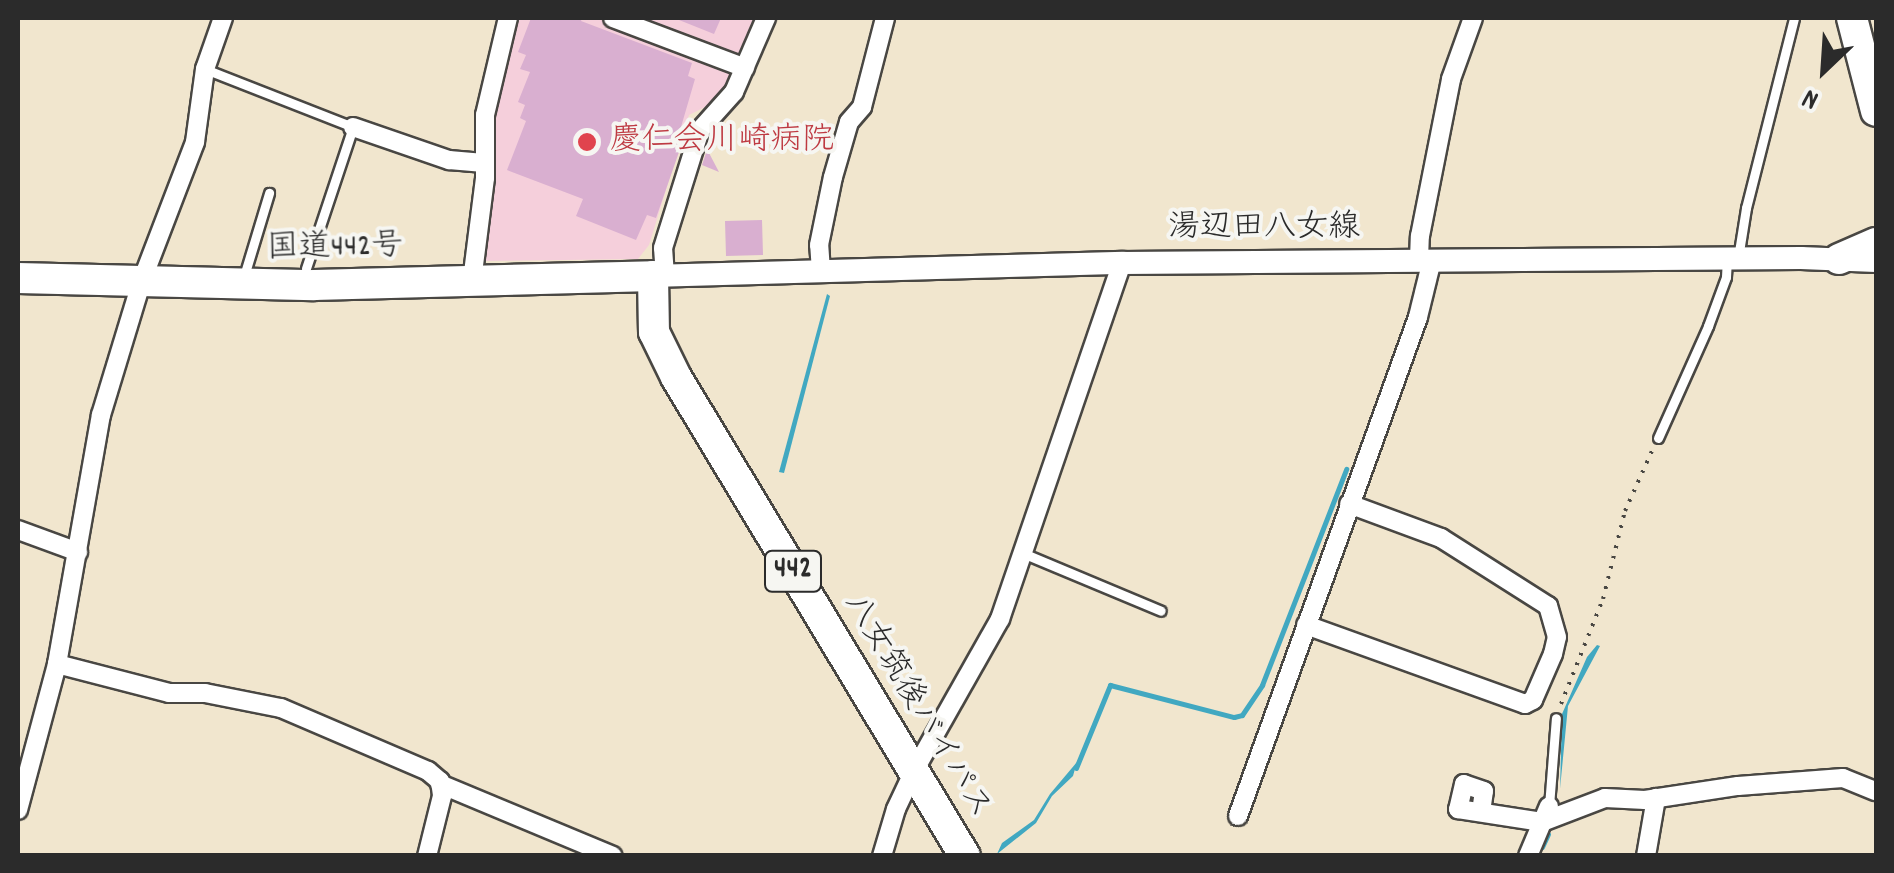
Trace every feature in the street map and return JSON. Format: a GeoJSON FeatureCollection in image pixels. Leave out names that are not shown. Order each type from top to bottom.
{"type":"FeatureCollection","features":[{"type":"Feature","properties":{"kind":"highway"},"geometry":{"type":"LineString","coordinates":[[1852,18],[1876,111]]}},
{"type":"Feature","properties":{"kind":"highway"},"geometry":{"type":"LineString","coordinates":[[1839,259],[1876,243]]}},
{"type":"Feature","properties":{"kind":"highway","name":"国道442号"},"geometry":{"type":"LineString","coordinates":[[18,278],[244,285],[659,276]]}},
{"type":"Feature","properties":{"kind":"highway","name":"八女筑後バイパス"},"geometry":{"type":"LineString","coordinates":[[659,276],[654,332],[676,377],[965,856]]}},
{"type":"Feature","properties":{"kind":"main road","name":"湯辺田八女線"},"geometry":{"type":"LineString","coordinates":[[659,276],[1122,263],[1733,258],[1876,261]]}},
{"type":"Feature","properties":{"kind":"street"},"geometry":{"type":"LineString","coordinates":[[18,810],[57,664],[102,416],[141,283],[195,142],[205,69],[223,18]]}},
{"type":"Feature","properties":{"kind":"street"},"geometry":{"type":"LineString","coordinates":[[472,281],[485,116],[508,18]]}},
{"type":"Feature","properties":{"kind":"street"},"geometry":{"type":"LineString","coordinates":[[613,18],[745,68]]}},
{"type":"Feature","properties":{"kind":"street"},"geometry":{"type":"LineString","coordinates":[[659,276],[663,248],[700,130],[718,114],[745,68],[766,18]]}},
{"type":"Feature","properties":{"kind":"street"},"geometry":{"type":"LineString","coordinates":[[821,271],[819,245],[833,176],[849,122],[862,107],[885,18]]}},
{"type":"Feature","properties":{"kind":"street"},"geometry":{"type":"LineString","coordinates":[[1238,816],[1418,317],[1425,260],[1420,236],[1451,79],[1473,18]]}},
{"type":"Feature","properties":{"kind":"street"},"geometry":{"type":"LineString","coordinates":[[353,128],[450,160],[484,162]]}},
{"type":"Feature","properties":{"kind":"street"},"geometry":{"type":"LineString","coordinates":[[882,856],[896,810],[914,771],[973,673],[1025,554],[1122,263]]}},
{"type":"Feature","properties":{"kind":"street"},"geometry":{"type":"LineString","coordinates":[[1306,625],[1525,704],[1534,700],[1553,654],[1556,637],[1548,606],[1442,538],[1349,504]]}},
{"type":"Feature","properties":{"kind":"street"},"geometry":{"type":"LineString","coordinates":[[18,530],[78,552]]}},
{"type":"Feature","properties":{"kind":"street"},"geometry":{"type":"LineString","coordinates":[[57,664],[169,693],[205,694],[281,708],[428,771],[440,784],[613,856]]}},
{"type":"Feature","properties":{"kind":"street"},"geometry":{"type":"LineString","coordinates":[[1481,812],[1546,814],[1605,798],[1656,798],[1738,786],[1843,778],[1876,791]]}},
{"type":"Feature","properties":{"kind":"street"},"geometry":{"type":"LineString","coordinates":[[428,856],[442,796],[440,784]]}},
{"type":"Feature","properties":{"kind":"street"},"geometry":{"type":"LineString","coordinates":[[1646,856],[1656,798]]}},
{"type":"Feature","properties":{"kind":"street"},"geometry":{"type":"LineString","coordinates":[[1528,856],[1546,814]]}},
{"type":"Feature","properties":{"kind":"lane"},"geometry":{"type":"LineString","coordinates":[[1658,438],[1708,326],[1733,258],[1794,18]]}},
{"type":"Feature","properties":{"kind":"lane"},"geometry":{"type":"LineString","coordinates":[[205,69],[353,128],[306,268]]}},
{"type":"Feature","properties":{"kind":"lane"},"geometry":{"type":"LineString","coordinates":[[244,285],[244,266],[269,193]]}},
{"type":"Feature","properties":{"kind":"lane"},"geometry":{"type":"LineString","coordinates":[[1025,554],[1161,611]]}},
{"type":"Feature","properties":{"kind":"lane"},"geometry":{"type":"LineString","coordinates":[[1546,814],[1556,718]]}},
{"type":"Feature","properties":{"kind":"path"},"geometry":{"type":"LineString","coordinates":[[1556,718],[1603,599],[1625,511],[1658,438]]}},
{"type":"Feature","properties":{"kind":"shaded area","name":"慶仁会川崎病院"},"geometry":{"type":"Polygon","coordinates":[[[514,18],[756,18],[727,85],[709,105],[689,115],[649,245],[638,259],[483,261],[496,162],[492,124],[514,18]]]}},
{"type":"Feature","properties":{"kind":"water"},"geometry":{"type":"Polygon","coordinates":[[[827,294],[830,296],[784,473],[779,472],[827,294]]]}},
{"type":"Feature","properties":{"kind":"water"},"geometry":{"type":"Polygon","coordinates":[[[1600,646],[1568,706],[1560,789],[1562,714],[1587,657],[1600,646]]]}},
{"type":"Feature","properties":{"kind":"water"},"geometry":{"type":"Polygon","coordinates":[[[1077,762],[1073,776],[1052,796],[1036,823],[997,854],[1002,843],[1034,820],[1077,762]]]}},
{"type":"Feature","properties":{"kind":"building"},"geometry":{"type":"Polygon","coordinates":[[[531,18],[582,18],[581,21],[692,63],[688,76],[695,79],[681,127],[687,129],[656,218],[647,215],[636,240],[576,216],[583,199],[507,170],[526,121],[520,118],[525,105],[518,102],[530,72],[520,69],[526,55],[518,52],[531,18]]]}},
{"type":"Feature","properties":{"kind":"building"},"geometry":{"type":"Polygon","coordinates":[[[674,18],[721,18],[714,34],[674,18]]]}},
{"type":"Feature","properties":{"kind":"building"},"geometry":{"type":"Polygon","coordinates":[[[711,138],[714,140],[709,153],[719,172],[702,165],[711,138]]]}},
{"type":"Feature","properties":{"kind":"building"},"geometry":{"type":"Polygon","coordinates":[[[762,220],[763,255],[726,256],[725,221],[762,220]]]}},
{"type":"Feature","properties":{"kind":"waterway"},"geometry":{"type":"LineString","coordinates":[[1076,768],[1110,685],[1234,717],[1242,715],[1262,685],[1346,469]]}},
{"type":"Feature","properties":{"kind":"waterway"},"geometry":{"type":"LineString","coordinates":[[1542,847],[1548,834]]}},
{"type":"Feature","properties":{"kind":"place","name":"慶仁会川崎病院"},"geometry":{"type":"Point","coordinates":[587,142]}}]}
